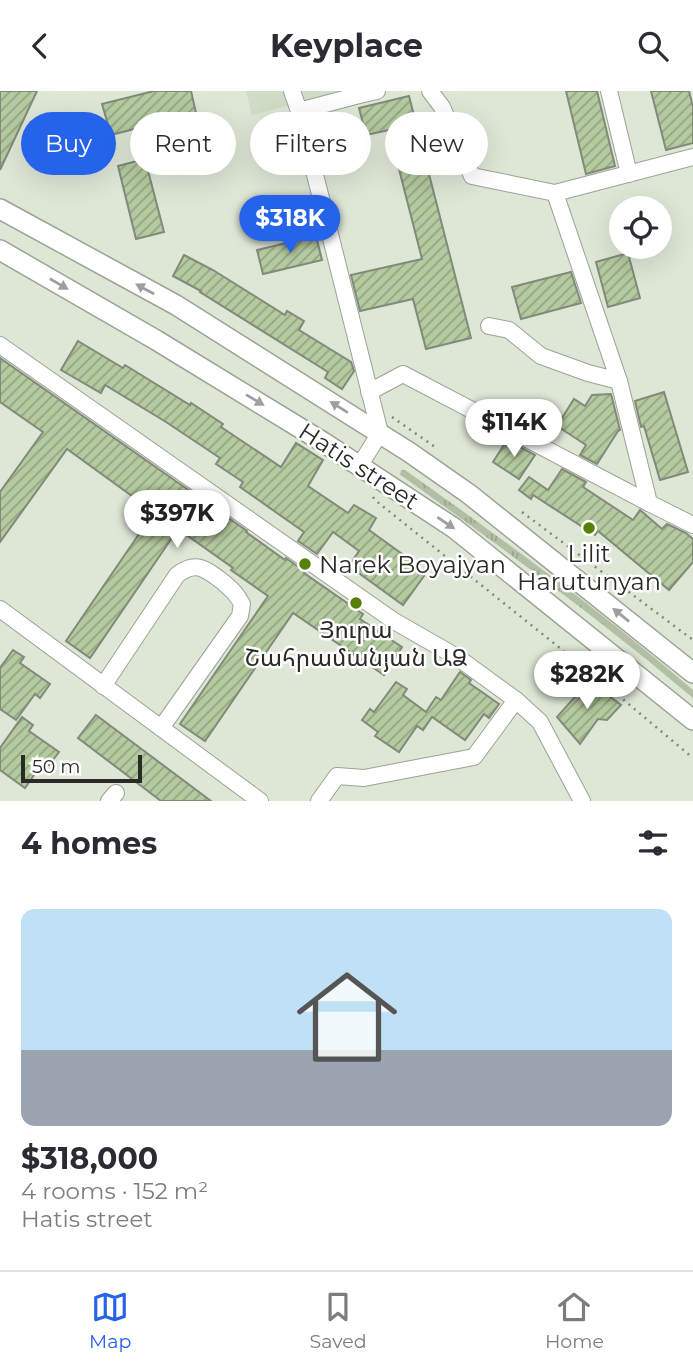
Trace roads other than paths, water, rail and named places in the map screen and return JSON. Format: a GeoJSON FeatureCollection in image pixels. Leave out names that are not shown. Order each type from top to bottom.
{"type":"FeatureCollection","features":[{"type":"Feature","properties":{"kind":"main road","name":"Hatis street"},"geometry":{"type":"LineString","coordinates":[[0,209],[176,305],[380,433],[469,494],[693,673]]}},
{"type":"Feature","properties":{"kind":"main road","name":"Hatis street"},"geometry":{"type":"LineString","coordinates":[[0,250],[156,340],[360,465],[454,527],[693,720]]}},
{"type":"Feature","properties":{"kind":"street"},"geometry":{"type":"LineString","coordinates":[[292,91],[380,433],[360,465]]}},
{"type":"Feature","properties":{"kind":"street"},"geometry":{"type":"LineString","coordinates":[[299,111],[359,93],[377,91]]}},
{"type":"Feature","properties":{"kind":"street"},"geometry":{"type":"LineString","coordinates":[[430,91],[442,107],[472,176],[555,193],[693,157]]}},
{"type":"Feature","properties":{"kind":"street"},"geometry":{"type":"LineString","coordinates":[[609,91],[629,174]]}},
{"type":"Feature","properties":{"kind":"street"},"geometry":{"type":"LineString","coordinates":[[555,193],[619,381],[649,503]]}},
{"type":"Feature","properties":{"kind":"street"},"geometry":{"type":"LineString","coordinates":[[488,326],[509,330],[541,356],[619,381]]}},
{"type":"Feature","properties":{"kind":"street"},"geometry":{"type":"LineString","coordinates":[[0,345],[394,621],[457,657],[516,700],[540,722],[582,801]]}},
{"type":"Feature","properties":{"kind":"street"},"geometry":{"type":"LineString","coordinates":[[369,392],[402,374],[693,525]]}},
{"type":"Feature","properties":{"kind":"street"},"geometry":{"type":"LineString","coordinates":[[103,685],[177,575],[194,567],[206,569],[238,595],[242,604],[240,616],[161,728]]}},
{"type":"Feature","properties":{"kind":"street"},"geometry":{"type":"LineString","coordinates":[[0,609],[260,801]]}},
{"type":"Feature","properties":{"kind":"street"},"geometry":{"type":"LineString","coordinates":[[319,801],[337,776],[365,778],[474,757],[516,700]]}},
{"type":"Feature","properties":{"kind":"place","name":"Lilit Harutunyan"},"geometry":{"type":"Point","coordinates":[589,528]}},
{"type":"Feature","properties":{"kind":"place","name":"Narek Boyajyan"},"geometry":{"type":"Point","coordinates":[305,564]}},
{"type":"Feature","properties":{"kind":"place","name":"Յուրա Շահրամանյան ԱՁ"},"geometry":{"type":"Point","coordinates":[356,603]}}]}
